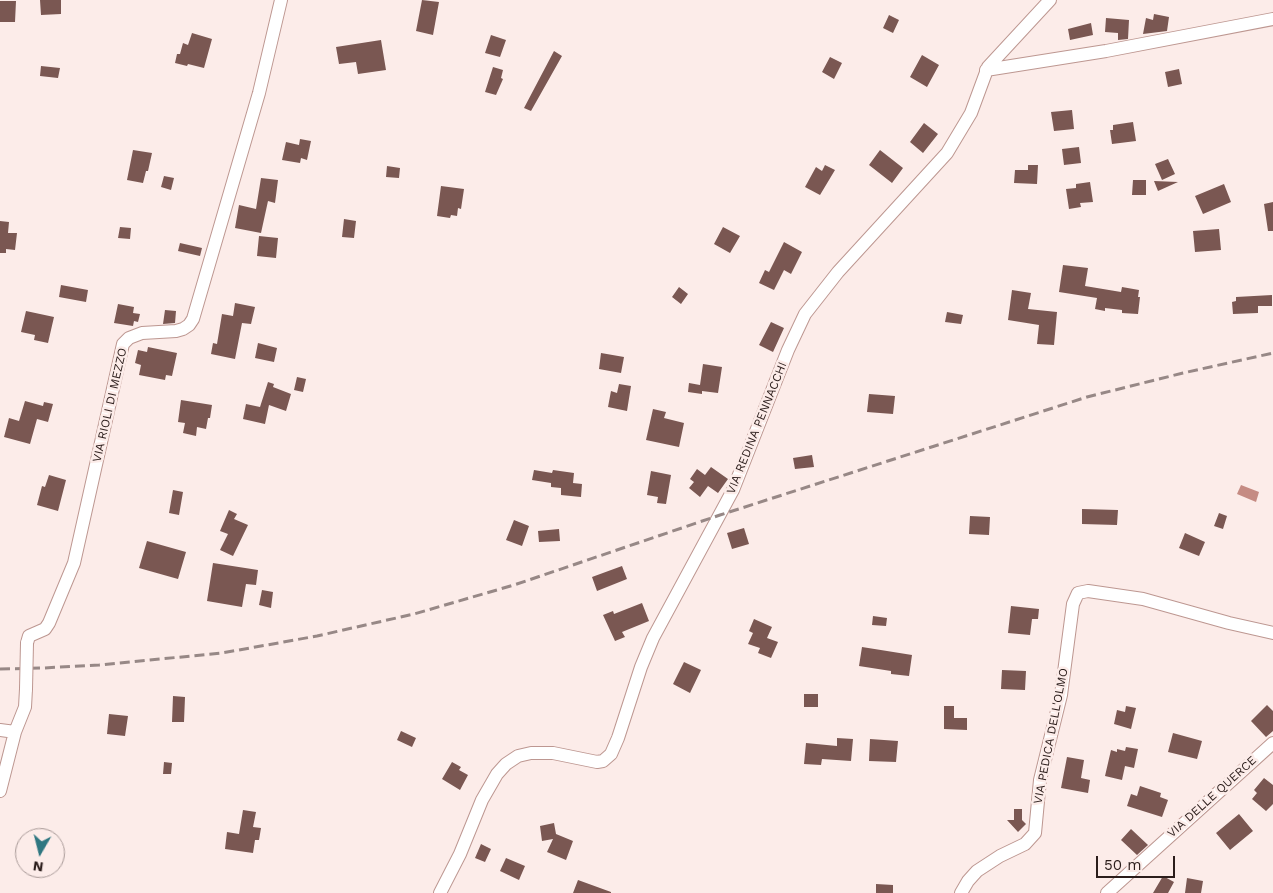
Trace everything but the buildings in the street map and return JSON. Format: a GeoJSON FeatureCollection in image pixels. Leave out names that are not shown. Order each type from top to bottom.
{"type":"FeatureCollection","features":[{"type":"Feature","properties":{"kind":"street","name":"VIA RIOLI DI MEZZO"},"geometry":{"type":"LineString","coordinates":[[0,791],[15,732],[24,712],[27,643],[29,636],[44,629],[49,623],[74,563],[123,344],[129,338],[142,333],[183,329],[189,325],[194,316],[256,102],[281,0]]}},
{"type":"Feature","properties":{"kind":"street","name":"VIA REDINA PENNACCHI"},"geometry":{"type":"LineString","coordinates":[[440,893],[482,800],[503,766],[518,756],[531,752],[553,753],[597,762],[603,761],[611,754],[653,638],[733,490],[773,387],[805,314],[826,285],[930,173],[951,147],[970,113],[986,70],[993,60],[1050,0]]}},
{"type":"Feature","properties":{"kind":"street"},"geometry":{"type":"LineString","coordinates":[[986,70],[1106,51],[1273,20]]}},
{"type":"Feature","properties":{"kind":"street","name":"VIA PEDICA DELL'OLMO"},"geometry":{"type":"LineString","coordinates":[[962,893],[968,881],[977,871],[1000,856],[1025,844],[1034,833],[1040,780],[1062,695],[1073,604],[1078,593],[1088,591],[1143,599],[1224,622],[1273,633]]}},
{"type":"Feature","properties":{"kind":"street"},"geometry":{"type":"LineString","coordinates":[[0,730],[15,732]]}},
{"type":"Feature","properties":{"kind":"street","name":"VIA DELLE QUERCE"},"geometry":{"type":"LineString","coordinates":[[1107,893],[1273,742]]}},
{"type":"Feature","properties":{"kind":"shaded area"},"geometry":{"type":"Polygon","coordinates":[[[1241,485],[1259,492],[1256,502],[1237,494],[1241,485]]]}},
{"type":"Feature","properties":{"kind":"railway"},"geometry":{"type":"LineString","coordinates":[[0,669],[99,665],[222,653],[317,636],[414,614],[514,585],[720,515],[1087,397],[1273,353]]}}]}
